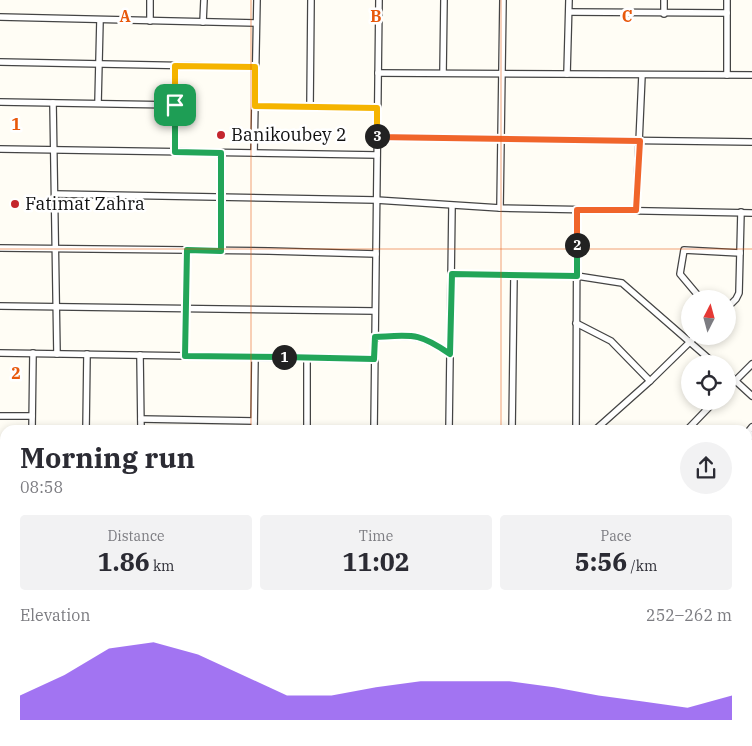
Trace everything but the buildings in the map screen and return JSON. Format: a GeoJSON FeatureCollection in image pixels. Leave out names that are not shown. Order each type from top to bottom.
{"type":"FeatureCollection","features":[{"type":"Feature","properties":{"kind":"street"},"geometry":{"type":"LineString","coordinates":[[150,0],[150,21]]}},
{"type":"Feature","properties":{"kind":"street"},"geometry":{"type":"LineString","coordinates":[[203,22],[204,0]]}},
{"type":"Feature","properties":{"kind":"street"},"geometry":{"type":"LineString","coordinates":[[254,153],[257,0]]}},
{"type":"Feature","properties":{"kind":"street"},"geometry":{"type":"LineString","coordinates":[[310,107],[311,0]]}},
{"type":"Feature","properties":{"kind":"street"},"geometry":{"type":"LineString","coordinates":[[374,425],[378,0]]}},
{"type":"Feature","properties":{"kind":"street"},"geometry":{"type":"LineString","coordinates":[[443,73],[444,0]]}},
{"type":"Feature","properties":{"kind":"street"},"geometry":{"type":"LineString","coordinates":[[500,208],[504,0]]}},
{"type":"Feature","properties":{"kind":"street"},"geometry":{"type":"LineString","coordinates":[[568,74],[569,0]]}},
{"type":"Feature","properties":{"kind":"street"},"geometry":{"type":"LineString","coordinates":[[664,0],[664,14]]}},
{"type":"Feature","properties":{"kind":"street"},"geometry":{"type":"LineString","coordinates":[[727,0],[727,75]]}},
{"type":"Feature","properties":{"kind":"street"},"geometry":{"type":"LineString","coordinates":[[569,12],[727,13]]}},
{"type":"Feature","properties":{"kind":"street"},"geometry":{"type":"LineString","coordinates":[[0,17],[256,23]]}},
{"type":"Feature","properties":{"kind":"street"},"geometry":{"type":"LineString","coordinates":[[98,104],[100,20]]}},
{"type":"Feature","properties":{"kind":"street"},"geometry":{"type":"LineString","coordinates":[[0,62],[255,67]]}},
{"type":"Feature","properties":{"kind":"street"},"geometry":{"type":"LineString","coordinates":[[175,66],[175,152]]}},
{"type":"Feature","properties":{"kind":"street"},"geometry":{"type":"LineString","coordinates":[[378,73],[752,75]]}},
{"type":"Feature","properties":{"kind":"street"},"geometry":{"type":"LineString","coordinates":[[636,210],[642,75]]}},
{"type":"Feature","properties":{"kind":"street"},"geometry":{"type":"LineString","coordinates":[[0,102],[175,105]]}},
{"type":"Feature","properties":{"kind":"street"},"geometry":{"type":"LineString","coordinates":[[53,103],[57,354]]}},
{"type":"Feature","properties":{"kind":"street"},"geometry":{"type":"LineString","coordinates":[[255,106],[377,108]]}},
{"type":"Feature","properties":{"kind":"street"},"geometry":{"type":"LineString","coordinates":[[377,137],[752,142]]}},
{"type":"Feature","properties":{"kind":"street"},"geometry":{"type":"LineString","coordinates":[[0,149],[377,155]]}},
{"type":"Feature","properties":{"kind":"street"},"geometry":{"type":"LineString","coordinates":[[221,153],[221,251]]}},
{"type":"Feature","properties":{"kind":"street"},"geometry":{"type":"LineString","coordinates":[[54,194],[376,200],[500,208],[752,213]]}},
{"type":"Feature","properties":{"kind":"street"},"geometry":{"type":"LineString","coordinates":[[449,425],[452,206]]}},
{"type":"Feature","properties":{"kind":"street"},"geometry":{"type":"LineString","coordinates":[[576,425],[577,210]]}},
{"type":"Feature","properties":{"kind":"street"},"geometry":{"type":"LineString","coordinates":[[736,299],[739,293],[741,212]]}},
{"type":"Feature","properties":{"kind":"street"},"geometry":{"type":"LineString","coordinates":[[0,248],[376,254]]}},
{"type":"Feature","properties":{"kind":"street"},"geometry":{"type":"LineString","coordinates":[[185,356],[187,250]]}},
{"type":"Feature","properties":{"kind":"street"},"geometry":{"type":"LineString","coordinates":[[693,290],[680,274],[684,250],[740,253]]}},
{"type":"Feature","properties":{"kind":"street"},"geometry":{"type":"LineString","coordinates":[[452,274],[577,276],[617,282],[626,285],[681,335]]}},
{"type":"Feature","properties":{"kind":"street"},"geometry":{"type":"LineString","coordinates":[[512,425],[514,275]]}},
{"type":"Feature","properties":{"kind":"street"},"geometry":{"type":"LineString","coordinates":[[0,306],[375,311]]}},
{"type":"Feature","properties":{"kind":"street"},"geometry":{"type":"LineString","coordinates":[[576,324],[611,341],[650,381]]}},
{"type":"Feature","properties":{"kind":"street"},"geometry":{"type":"LineString","coordinates":[[375,337],[418,336],[450,354]]}},
{"type":"Feature","properties":{"kind":"street"},"geometry":{"type":"LineString","coordinates":[[601,425],[688,345]]}},
{"type":"Feature","properties":{"kind":"street"},"geometry":{"type":"LineString","coordinates":[[692,345],[704,355]]}},
{"type":"Feature","properties":{"kind":"street"},"geometry":{"type":"LineString","coordinates":[[0,353],[374,359]]}},
{"type":"Feature","properties":{"kind":"street"},"geometry":{"type":"LineString","coordinates":[[32,425],[33,353]]}},
{"type":"Feature","properties":{"kind":"street"},"geometry":{"type":"LineString","coordinates":[[86,425],[87,354]]}},
{"type":"Feature","properties":{"kind":"street"},"geometry":{"type":"LineString","coordinates":[[140,355],[141,425]]}},
{"type":"Feature","properties":{"kind":"street"},"geometry":{"type":"LineString","coordinates":[[254,425],[255,357]]}},
{"type":"Feature","properties":{"kind":"street"},"geometry":{"type":"LineString","coordinates":[[307,358],[307,425]]}},
{"type":"Feature","properties":{"kind":"street"},"geometry":{"type":"LineString","coordinates":[[736,379],[752,364]]}},
{"type":"Feature","properties":{"kind":"street"},"geometry":{"type":"LineString","coordinates":[[736,381],[752,396]]}},
{"type":"Feature","properties":{"kind":"street"},"geometry":{"type":"LineString","coordinates":[[691,425],[706,410]]}},
{"type":"Feature","properties":{"kind":"street"},"geometry":{"type":"LineString","coordinates":[[0,416],[32,416]]}},
{"type":"Feature","properties":{"kind":"street"},"geometry":{"type":"LineString","coordinates":[[141,419],[254,421]]}},
{"type":"Feature","properties":{"kind":"place","name":"Banikoubey 2"},"geometry":{"type":"Point","coordinates":[221,135]}},
{"type":"Feature","properties":{"kind":"place","name":"Fatimat Zahra"},"geometry":{"type":"Point","coordinates":[15,204]}},
{"type":"Feature","properties":{"kind":"route"},"geometry":{"type":"LineString","coordinates":[[175,66],[255,67],[255,106],[377,108],[377,137],[640,141],[636,210],[577,210],[577,276],[452,274],[450,354],[427,340],[409,335],[375,337],[374,359],[185,356],[187,250],[221,251],[221,153],[175,152],[175,105],[175,66]]}}]}
